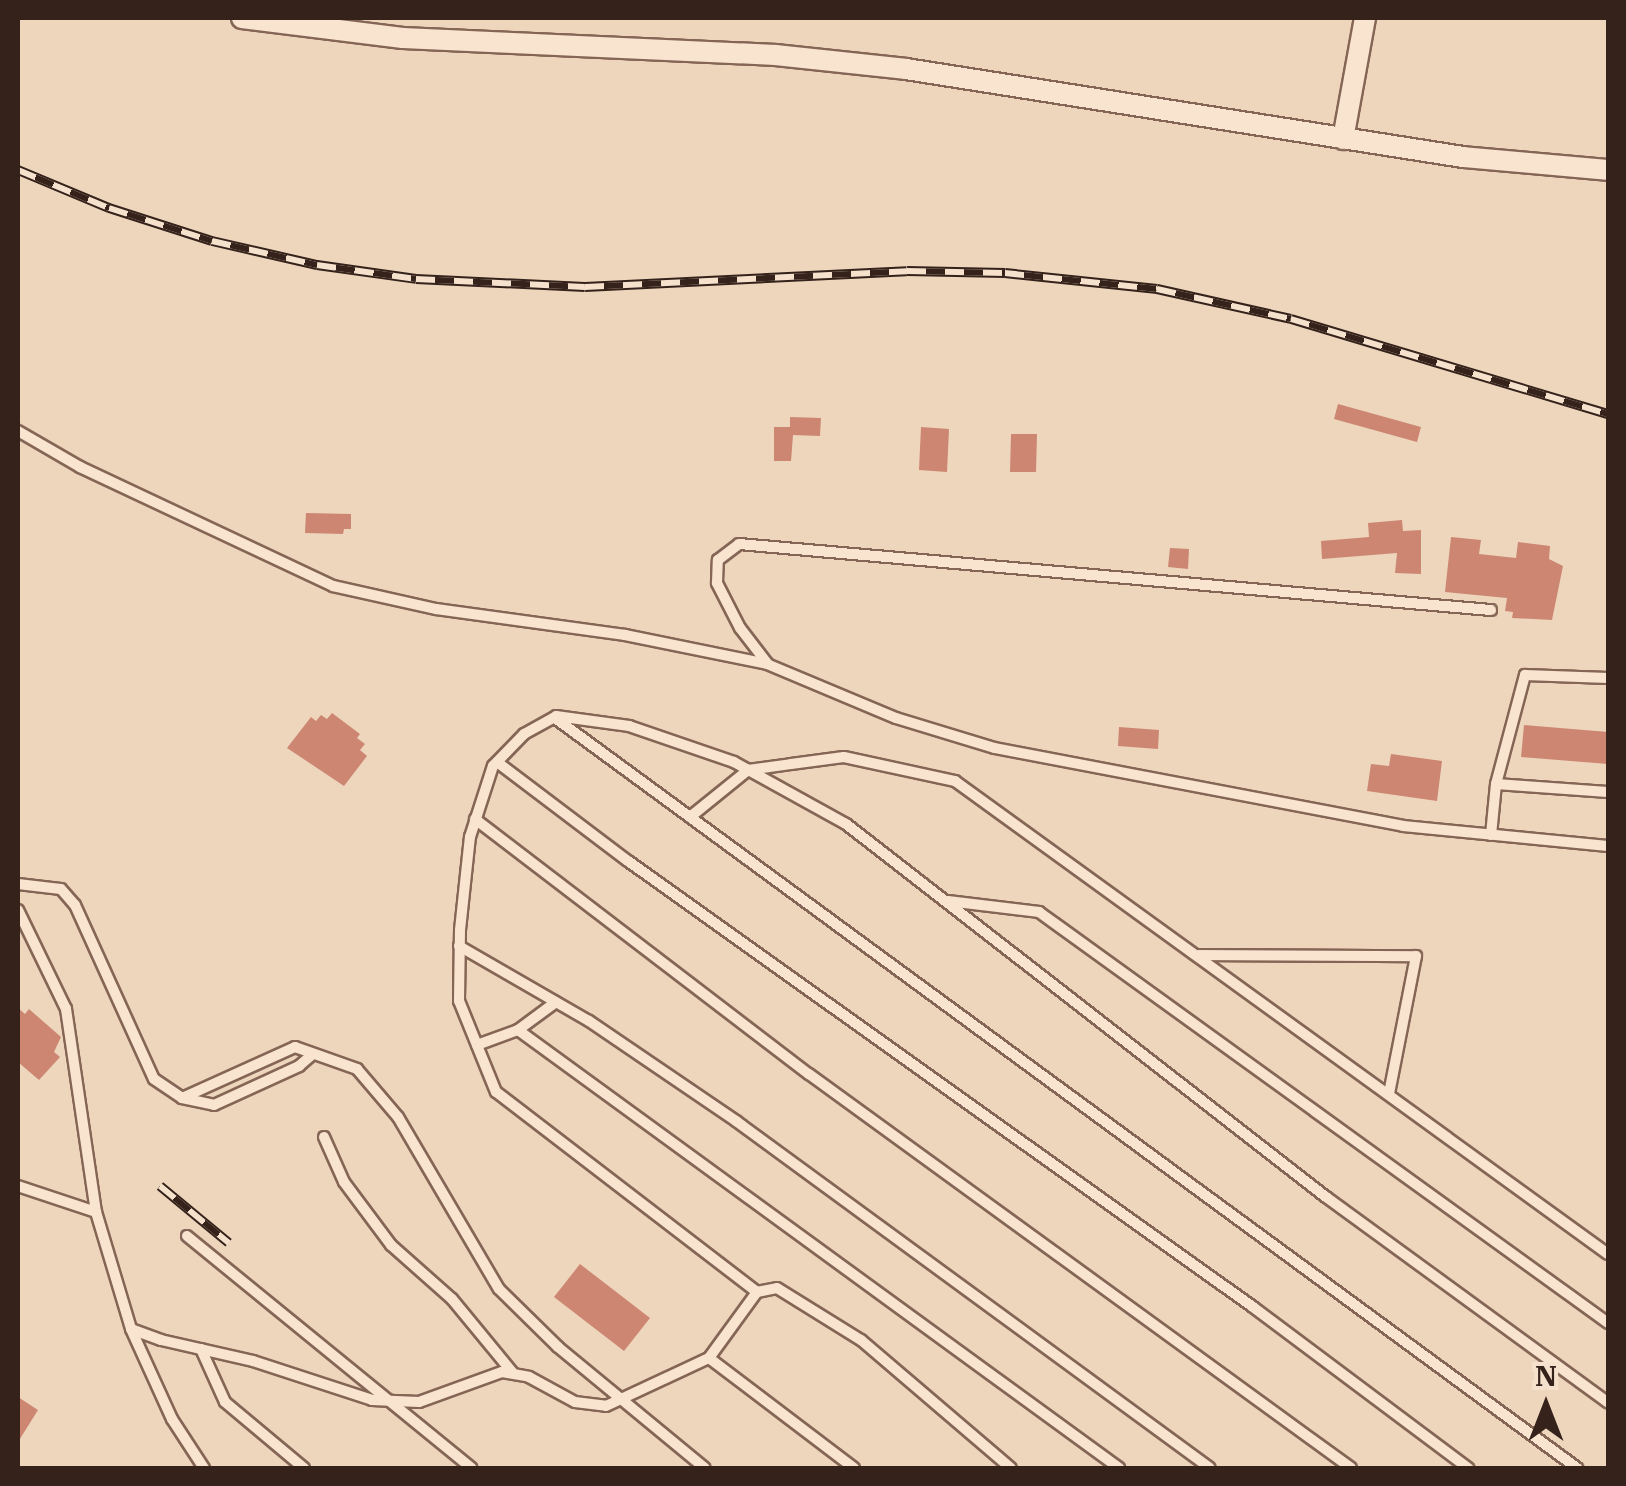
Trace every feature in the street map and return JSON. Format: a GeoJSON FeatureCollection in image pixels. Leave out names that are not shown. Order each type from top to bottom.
{"type":"FeatureCollection","features":[{"type":"Feature","properties":{"kind":"street"},"geometry":{"type":"LineString","coordinates":[[242,18],[402,38],[776,55],[887,67],[1344,140],[1463,157],[1608,170]]}},
{"type":"Feature","properties":{"kind":"street"},"geometry":{"type":"LineString","coordinates":[[1344,140],[1365,18]]}},
{"type":"Feature","properties":{"kind":"lane"},"geometry":{"type":"LineString","coordinates":[[18,431],[80,467],[333,586],[436,609],[624,635],[767,664],[896,718],[995,748],[1404,826],[1608,846]]}},
{"type":"Feature","properties":{"kind":"lane"},"geometry":{"type":"LineString","coordinates":[[767,664],[740,628],[717,582],[718,560],[739,544],[1491,610]]}},
{"type":"Feature","properties":{"kind":"lane"},"geometry":{"type":"LineString","coordinates":[[1491,836],[1496,784],[1525,675],[1608,678]]}},
{"type":"Feature","properties":{"kind":"lane"},"geometry":{"type":"LineString","coordinates":[[554,718],[1577,1468]]}},
{"type":"Feature","properties":{"kind":"lane"},"geometry":{"type":"LineString","coordinates":[[757,1292],[496,1092],[459,1001],[460,946],[476,819],[497,762],[524,734],[554,718],[629,726],[748,770],[846,824],[1326,1196],[1608,1403]]}},
{"type":"Feature","properties":{"kind":"lane"},"geometry":{"type":"LineString","coordinates":[[690,817],[748,770],[844,757],[954,781],[1608,1254]]}},
{"type":"Feature","properties":{"kind":"lane"},"geometry":{"type":"LineString","coordinates":[[497,762],[1253,1307],[1468,1468]]}},
{"type":"Feature","properties":{"kind":"lane"},"geometry":{"type":"LineString","coordinates":[[1496,784],[1608,792]]}},
{"type":"Feature","properties":{"kind":"lane"},"geometry":{"type":"LineString","coordinates":[[476,819],[809,1074],[1351,1468]]}},
{"type":"Feature","properties":{"kind":"lane"},"geometry":{"type":"LineString","coordinates":[[18,884],[61,889],[76,904],[130,1035],[154,1078],[182,1098],[214,1105],[299,1066],[312,1054]]}},
{"type":"Feature","properties":{"kind":"lane"},"geometry":{"type":"LineString","coordinates":[[944,900],[1039,912],[1608,1324]]}},
{"type":"Feature","properties":{"kind":"lane"},"geometry":{"type":"LineString","coordinates":[[18,910],[66,1010],[96,1212],[132,1330],[172,1419],[204,1468]]}},
{"type":"Feature","properties":{"kind":"lane"},"geometry":{"type":"LineString","coordinates":[[460,946],[556,1002],[736,1121],[1210,1468]]}},
{"type":"Feature","properties":{"kind":"lane"},"geometry":{"type":"LineString","coordinates":[[1198,956],[1416,956],[1389,1094]]}},
{"type":"Feature","properties":{"kind":"lane"},"geometry":{"type":"LineString","coordinates":[[477,1045],[518,1030],[556,1002]]}},
{"type":"Feature","properties":{"kind":"lane"},"geometry":{"type":"LineString","coordinates":[[518,1030],[1119,1468]]}},
{"type":"Feature","properties":{"kind":"lane"},"geometry":{"type":"LineString","coordinates":[[182,1098],[296,1047],[358,1069],[398,1117],[499,1289],[558,1347],[705,1468]]}},
{"type":"Feature","properties":{"kind":"lane"},"geometry":{"type":"LineString","coordinates":[[324,1138],[344,1182],[391,1246],[452,1299],[514,1373]]}},
{"type":"Feature","properties":{"kind":"lane"},"geometry":{"type":"LineString","coordinates":[[18,1186],[96,1212]]}},
{"type":"Feature","properties":{"kind":"lane"},"geometry":{"type":"LineString","coordinates":[[186,1236],[471,1468]]}},
{"type":"Feature","properties":{"kind":"lane"},"geometry":{"type":"LineString","coordinates":[[132,1330],[384,1400],[419,1402],[487,1374],[514,1373],[590,1406],[621,1399],[709,1358],[757,1292],[777,1288],[861,1340],[1010,1468]]}},
{"type":"Feature","properties":{"kind":"lane"},"geometry":{"type":"LineString","coordinates":[[200,1349],[225,1402],[304,1468]]}},
{"type":"Feature","properties":{"kind":"lane"},"geometry":{"type":"LineString","coordinates":[[709,1358],[854,1468]]}},
{"type":"Feature","properties":{"kind":"building"},"geometry":{"type":"Polygon","coordinates":[[[1338,404],[1421,427],[1417,442],[1334,419],[1338,404]]]}},
{"type":"Feature","properties":{"kind":"building"},"geometry":{"type":"Polygon","coordinates":[[[790,417],[821,418],[820,436],[793,435],[791,461],[774,461],[774,427],[790,427],[790,417]]]}},
{"type":"Feature","properties":{"kind":"building"},"geometry":{"type":"Polygon","coordinates":[[[921,427],[949,429],[947,472],[919,470],[921,427]]]}},
{"type":"Feature","properties":{"kind":"building"},"geometry":{"type":"Polygon","coordinates":[[[1011,434],[1037,434],[1036,472],[1010,472],[1011,434]]]}},
{"type":"Feature","properties":{"kind":"building"},"geometry":{"type":"Polygon","coordinates":[[[306,513],[351,514],[351,529],[344,529],[343,534],[305,533],[306,513]]]}},
{"type":"Feature","properties":{"kind":"building"},"geometry":{"type":"Polygon","coordinates":[[[1402,520],[1403,531],[1421,530],[1421,574],[1395,573],[1397,553],[1322,559],[1321,541],[1369,537],[1368,523],[1402,520]]]}},
{"type":"Feature","properties":{"kind":"building"},"geometry":{"type":"Polygon","coordinates":[[[1451,537],[1481,540],[1479,554],[1516,558],[1518,542],[1550,546],[1549,559],[1563,566],[1552,620],[1512,618],[1513,612],[1505,611],[1507,598],[1445,592],[1451,537]]]}},
{"type":"Feature","properties":{"kind":"building"},"geometry":{"type":"Polygon","coordinates":[[[1170,548],[1189,549],[1188,569],[1168,567],[1170,548]]]}},
{"type":"Feature","properties":{"kind":"building"},"geometry":{"type":"Polygon","coordinates":[[[332,713],[360,734],[357,738],[365,744],[360,750],[367,756],[344,786],[287,748],[311,717],[316,721],[321,715],[327,719],[332,713]]]}},
{"type":"Feature","properties":{"kind":"building"},"geometry":{"type":"Polygon","coordinates":[[[1524,725],[1608,732],[1608,764],[1521,757],[1524,725]]]}},
{"type":"Feature","properties":{"kind":"building"},"geometry":{"type":"Polygon","coordinates":[[[1119,727],[1159,730],[1158,749],[1118,746],[1119,727]]]}},
{"type":"Feature","properties":{"kind":"building"},"geometry":{"type":"Polygon","coordinates":[[[1391,754],[1442,761],[1437,801],[1367,791],[1371,764],[1389,766],[1391,754]]]}},
{"type":"Feature","properties":{"kind":"building"},"geometry":{"type":"Polygon","coordinates":[[[18,1008],[25,1014],[29,1009],[61,1037],[54,1052],[60,1057],[39,1080],[18,1062],[18,1008]]]}},
{"type":"Feature","properties":{"kind":"building"},"geometry":{"type":"Polygon","coordinates":[[[580,1264],[650,1318],[624,1351],[554,1297],[580,1264]]]}},
{"type":"Feature","properties":{"kind":"building"},"geometry":{"type":"Polygon","coordinates":[[[18,1397],[38,1410],[18,1442],[18,1397]]]}},
{"type":"Feature","properties":{"kind":"railway"},"geometry":{"type":"LineString","coordinates":[[18,170],[109,208],[212,241],[317,265],[416,279],[585,287],[907,271],[1005,273],[1157,289],[1291,319],[1608,414]]}},
{"type":"Feature","properties":{"kind":"railway"},"geometry":{"type":"LineString","coordinates":[[160,1186],[229,1243]]}}]}
